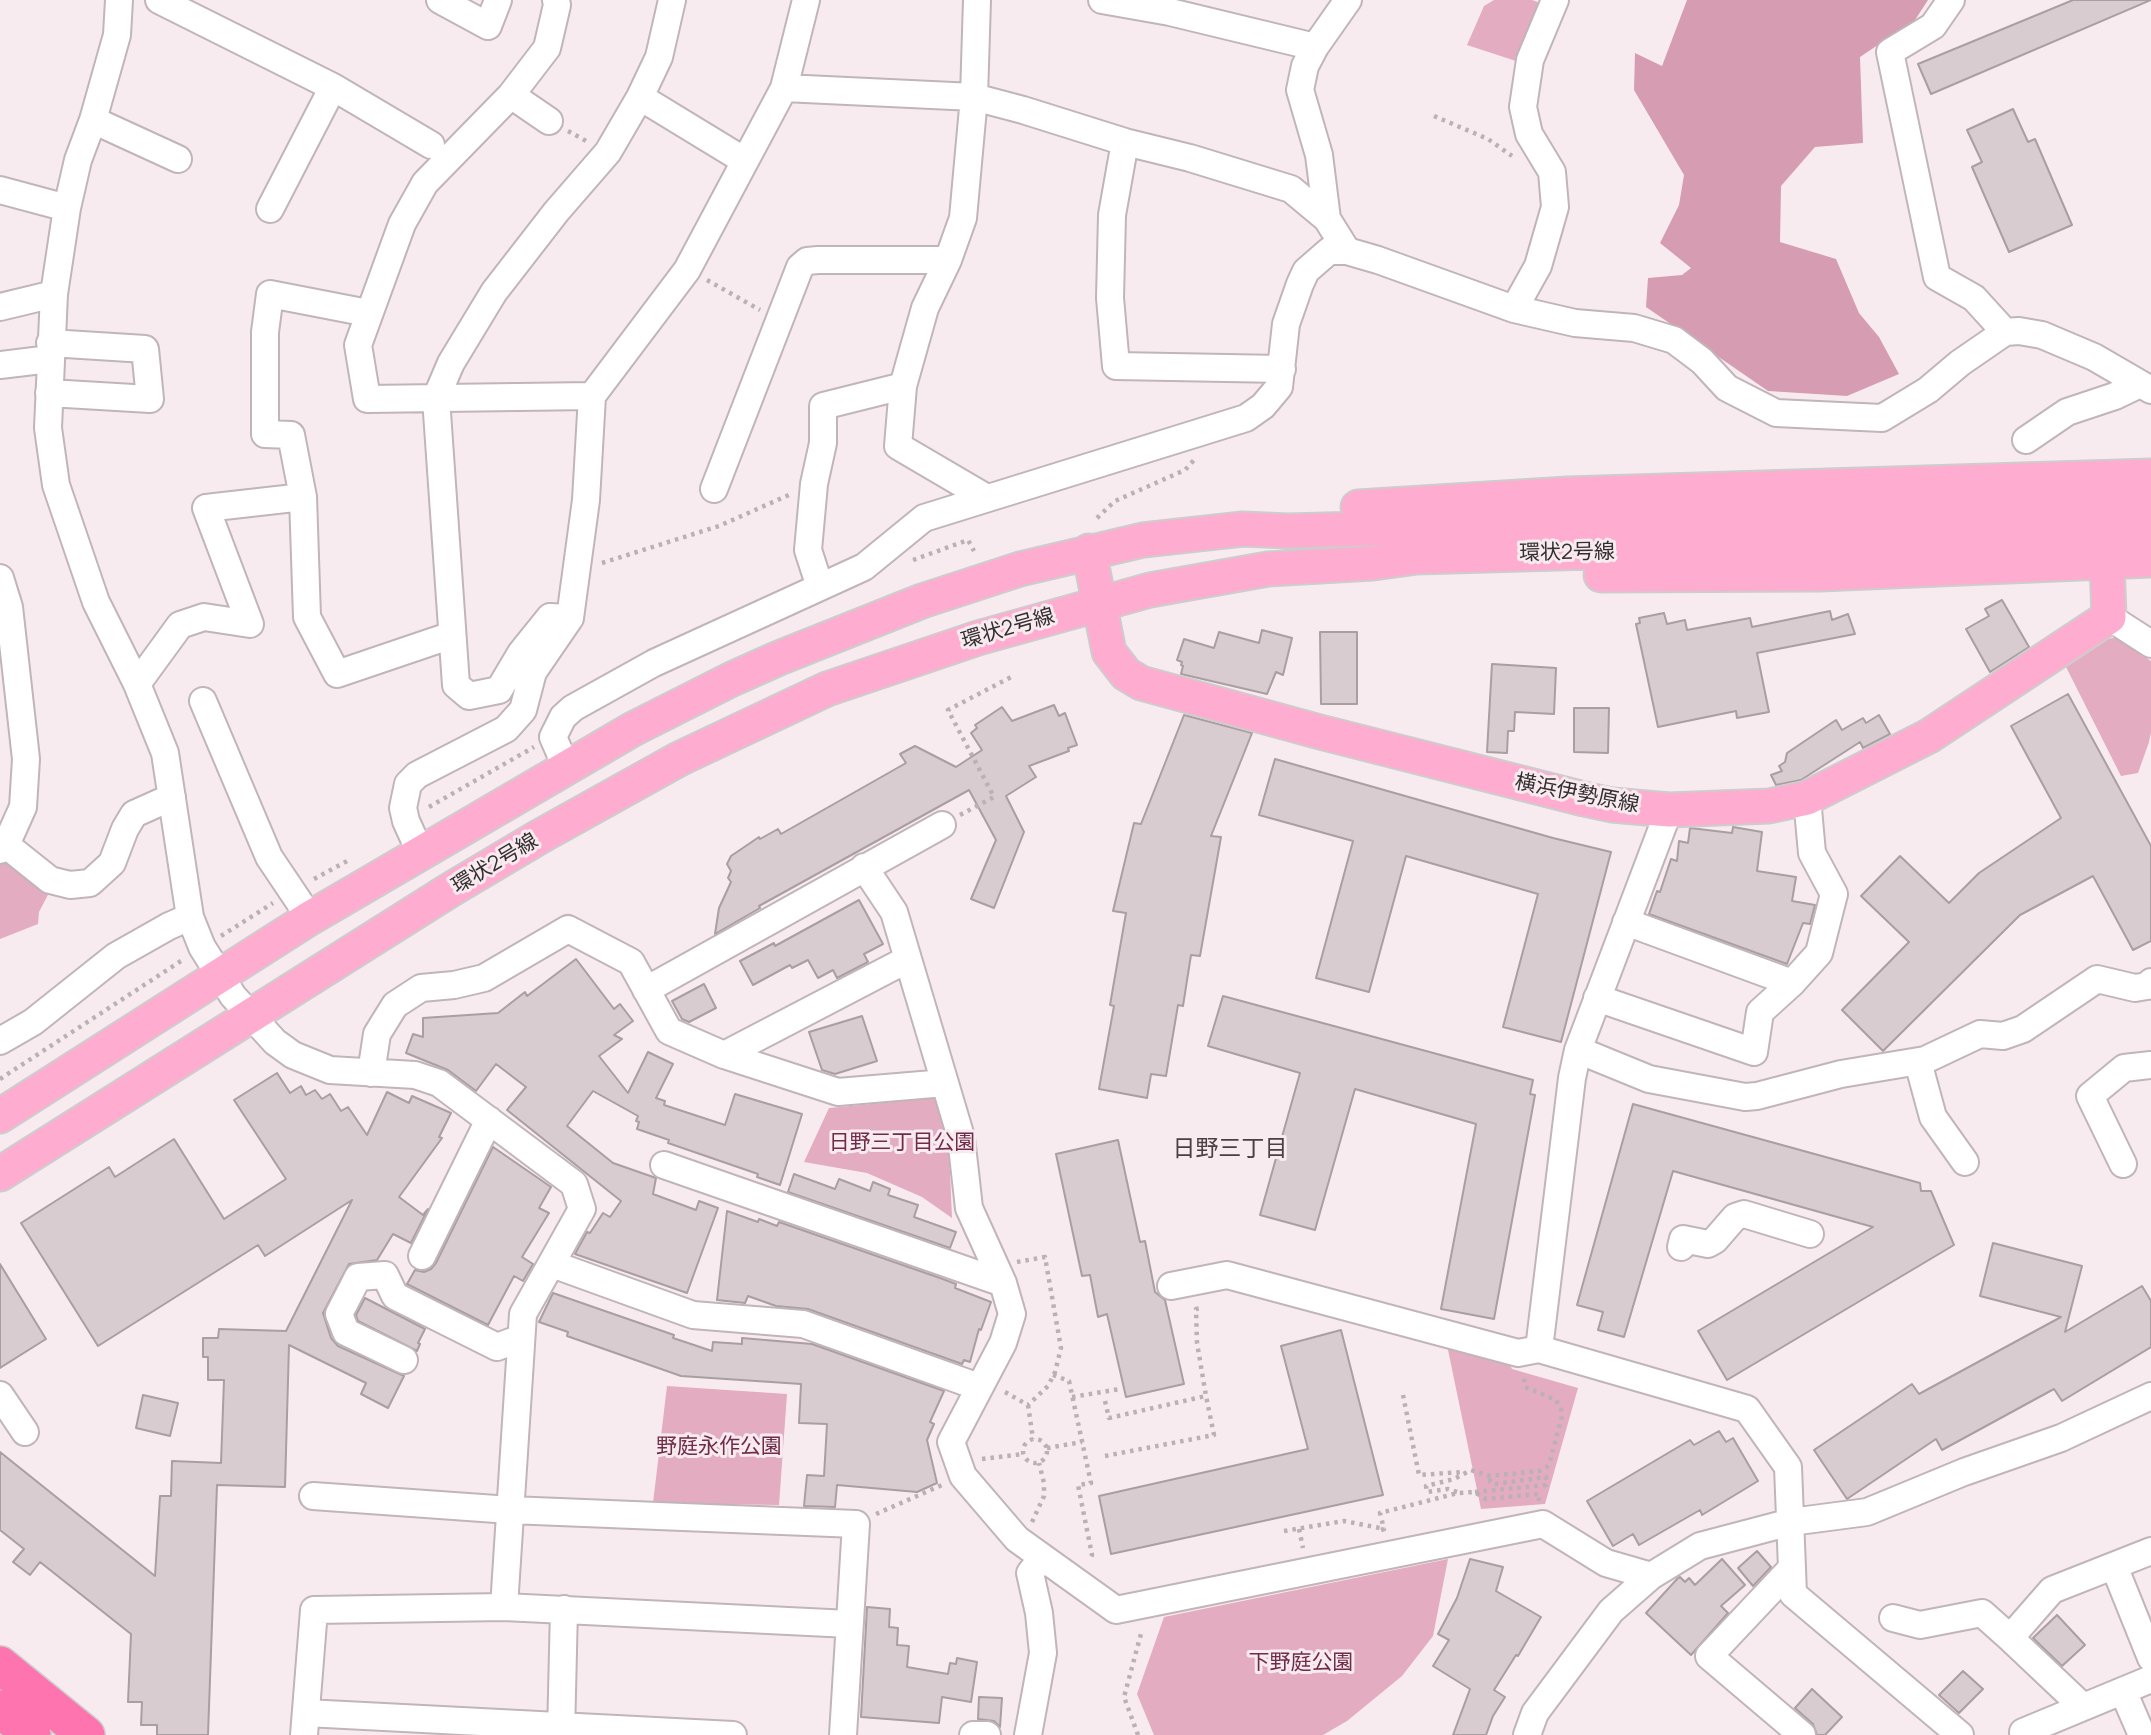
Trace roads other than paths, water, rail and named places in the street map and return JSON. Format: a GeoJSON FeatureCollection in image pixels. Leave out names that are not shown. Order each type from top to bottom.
{"type":"FeatureCollection","features":[{"type":"Feature","properties":{"kind":"highway"},"geometry":{"type":"LineString","coordinates":[[0,1665],[86,1735]]}},
{"type":"Feature","properties":{"kind":"highway"},"geometry":{"type":"LineString","coordinates":[[0,1709],[32,1735]]}},
{"type":"Feature","properties":{"kind":"main road"},"geometry":{"type":"LineString","coordinates":[[1243,529],[1286,513],[1567,494],[2151,476]]}},
{"type":"Feature","properties":{"kind":"main road","name":"環状2号線"},"geometry":{"type":"LineString","coordinates":[[0,1174],[539,837],[727,735],[840,684],[978,638],[1100,602],[1222,575],[1268,569],[1373,564],[1417,557],[1731,533],[2151,505]]}},
{"type":"Feature","properties":{"kind":"main road","name":"環状2号線"},"geometry":{"type":"LineString","coordinates":[[0,1115],[310,918],[566,767],[681,704],[779,657],[972,583],[1089,551],[1143,540],[1243,529],[2151,536]]}},
{"type":"Feature","properties":{"kind":"main road","name":"横浜伊勢原線"},"geometry":{"type":"LineString","coordinates":[[1089,551],[1109,652],[1126,674],[1141,683],[1295,726],[1584,799],[1612,805],[1669,810],[1769,806],[1807,798],[1928,736],[2109,617]]}},
{"type":"Feature","properties":{"kind":"main road"},"geometry":{"type":"LineString","coordinates":[[1373,564],[1418,574],[1583,575],[1821,574],[2151,561]]}},
{"type":"Feature","properties":{"kind":"main road"},"geometry":{"type":"LineString","coordinates":[[2107,562],[2109,617]]}},
{"type":"Feature","properties":{"kind":"street"},"geometry":{"type":"LineString","coordinates":[[119,0],[117,35],[93,120],[78,160],[67,208],[54,294],[48,428],[56,485],[96,603],[137,684],[165,754],[190,917],[202,947],[219,975],[250,1016],[275,1042],[293,1055],[330,1070],[415,1075],[439,1083],[574,1184],[582,1209],[523,1314],[504,1607]]}},
{"type":"Feature","properties":{"kind":"street"},"geometry":{"type":"LineString","coordinates":[[159,0],[333,87],[431,145]]}},
{"type":"Feature","properties":{"kind":"street"},"geometry":{"type":"LineString","coordinates":[[440,0],[488,26],[498,0]]}},
{"type":"Feature","properties":{"kind":"street"},"geometry":{"type":"LineString","coordinates":[[556,0],[547,48],[511,95],[425,183],[402,224],[358,345],[367,399],[592,396]]}},
{"type":"Feature","properties":{"kind":"street"},"geometry":{"type":"LineString","coordinates":[[570,618],[550,617],[521,653],[499,690],[469,696],[456,685],[436,398],[451,363],[494,292],[556,212],[608,152],[640,97],[659,57],[672,0]]}},
{"type":"Feature","properties":{"kind":"street"},"geometry":{"type":"LineString","coordinates":[[420,852],[403,808],[408,785],[416,775],[506,729],[523,710],[533,672],[570,618],[586,500],[592,396],[687,270],[784,88],[806,0]]}},
{"type":"Feature","properties":{"kind":"street"},"geometry":{"type":"LineString","coordinates":[[977,0],[974,97],[963,218],[948,260],[925,308],[903,386],[898,446],[985,497]]}},
{"type":"Feature","properties":{"kind":"street"},"geometry":{"type":"LineString","coordinates":[[1101,0],[1170,12],[1315,47]]}},
{"type":"Feature","properties":{"kind":"street"},"geometry":{"type":"LineString","coordinates":[[1327,219],[1319,155],[1300,90],[1305,66],[1315,47],[1348,0]]}},
{"type":"Feature","properties":{"kind":"street"},"geometry":{"type":"LineString","coordinates":[[1514,309],[1538,266],[1555,207],[1552,172],[1529,134],[1522,107],[1530,60],[1555,0]]}},
{"type":"Feature","properties":{"kind":"street"},"geometry":{"type":"LineString","coordinates":[[1951,0],[1933,26],[1890,52],[1937,278],[1974,298],[2005,332]]}},
{"type":"Feature","properties":{"kind":"street"},"geometry":{"type":"LineString","coordinates":[[270,209],[333,87]]}},
{"type":"Feature","properties":{"kind":"street"},"geometry":{"type":"LineString","coordinates":[[784,88],[974,97],[1190,159],[1291,189],[1327,219],[1347,251]]}},
{"type":"Feature","properties":{"kind":"street"},"geometry":{"type":"LineString","coordinates":[[511,95],[554,123]]}},
{"type":"Feature","properties":{"kind":"street"},"geometry":{"type":"LineString","coordinates":[[640,97],[745,161]]}},
{"type":"Feature","properties":{"kind":"street"},"geometry":{"type":"LineString","coordinates":[[93,120],[178,159]]}},
{"type":"Feature","properties":{"kind":"street"},"geometry":{"type":"LineString","coordinates":[[1125,142],[1112,215],[1110,298],[1116,366],[1282,369]]}},
{"type":"Feature","properties":{"kind":"street"},"geometry":{"type":"LineString","coordinates":[[0,190],[67,208]]}},
{"type":"Feature","properties":{"kind":"street"},"geometry":{"type":"LineString","coordinates":[[566,767],[553,737],[563,717],[573,708],[654,663],[864,567],[925,517],[1246,418],[1263,406],[1279,387],[1286,324],[1306,271],[1329,251],[1347,251],[1441,281],[1514,309],[1575,323],[1634,328],[1674,340],[1702,361],[1727,388],[1776,413],[1882,418],[1928,390],[1960,363],[2005,332],[2019,331],[2042,335],[2094,357],[2145,387]]}},
{"type":"Feature","properties":{"kind":"street"},"geometry":{"type":"LineString","coordinates":[[714,489],[800,267],[807,261],[948,260]]}},
{"type":"Feature","properties":{"kind":"street"},"geometry":{"type":"LineString","coordinates":[[0,307],[54,294]]}},
{"type":"Feature","properties":{"kind":"street"},"geometry":{"type":"LineString","coordinates":[[368,313],[270,294],[265,332],[265,434],[291,435],[303,497],[307,617],[337,674],[452,635]]}},
{"type":"Feature","properties":{"kind":"street"},"geometry":{"type":"LineString","coordinates":[[0,365],[50,351],[145,349],[150,399],[49,393]]}},
{"type":"Feature","properties":{"kind":"street"},"geometry":{"type":"LineString","coordinates":[[820,587],[808,550],[814,484],[823,443],[823,406],[903,386]]}},
{"type":"Feature","properties":{"kind":"street"},"geometry":{"type":"LineString","coordinates":[[2026,440],[2067,412],[2145,387]]}},
{"type":"Feature","properties":{"kind":"street"},"geometry":{"type":"LineString","coordinates":[[137,684],[180,625],[204,617],[250,624],[206,508],[303,497]]}},
{"type":"Feature","properties":{"kind":"street"},"geometry":{"type":"LineString","coordinates":[[0,578],[9,607],[8,684],[26,759],[23,807],[3,847],[50,880],[69,885],[90,883],[112,863],[125,828],[134,814],[172,797]]}},
{"type":"Feature","properties":{"kind":"street"},"geometry":{"type":"LineString","coordinates":[[2109,617],[2151,644]]}},
{"type":"Feature","properties":{"kind":"street"},"geometry":{"type":"LineString","coordinates":[[203,701],[270,857],[310,918]]}},
{"type":"Feature","properties":{"kind":"street"},"geometry":{"type":"LineString","coordinates":[[1597,998],[1754,1052],[1760,1012],[1792,983],[1819,953],[1834,894],[1812,853],[1807,798]]}},
{"type":"Feature","properties":{"kind":"street"},"geometry":{"type":"LineString","coordinates":[[1534,1350],[1578,1050],[1669,810]]}},
{"type":"Feature","properties":{"kind":"street"},"geometry":{"type":"LineString","coordinates":[[646,990],[942,825]]}},
{"type":"Feature","properties":{"kind":"street"},"geometry":{"type":"LineString","coordinates":[[864,867],[894,912],[961,1137],[969,1208],[999,1274],[1012,1314],[1003,1343],[951,1442],[962,1476],[1017,1539],[1116,1610],[1543,1524],[1606,1563],[1651,1576]]}},
{"type":"Feature","properties":{"kind":"street"},"geometry":{"type":"LineString","coordinates":[[0,1041],[33,1022],[116,956],[190,917]]}},
{"type":"Feature","properties":{"kind":"street"},"geometry":{"type":"LineString","coordinates":[[1626,922],[1792,983]]}},
{"type":"Feature","properties":{"kind":"street"},"geometry":{"type":"LineString","coordinates":[[371,1073],[377,1034],[395,1005],[421,988],[454,985],[484,978],[568,929],[631,962],[669,1031],[724,1055],[838,1092],[945,1083]]}},
{"type":"Feature","properties":{"kind":"street"},"geometry":{"type":"LineString","coordinates":[[724,1055],[908,959]]}},
{"type":"Feature","properties":{"kind":"street"},"geometry":{"type":"LineString","coordinates":[[1578,1050],[1649,1079],[1745,1097],[1757,1096],[1841,1074],[1918,1062],[1980,1034],[2003,1035],[2023,1029],[2097,979],[2135,988],[2147,986],[2151,982]]}},
{"type":"Feature","properties":{"kind":"street"},"geometry":{"type":"LineString","coordinates":[[1918,1062],[1933,1117],[1965,1162]]}},
{"type":"Feature","properties":{"kind":"street"},"geometry":{"type":"LineString","coordinates":[[2123,1164],[2090,1096],[2124,1068],[2151,1065]]}},
{"type":"Feature","properties":{"kind":"street"},"geometry":{"type":"LineString","coordinates":[[422,1256],[489,1120]]}},
{"type":"Feature","properties":{"kind":"street"},"geometry":{"type":"LineString","coordinates":[[664,1165],[999,1274]]}},
{"type":"Feature","properties":{"kind":"street"},"geometry":{"type":"LineString","coordinates":[[1681,1247],[1683,1239],[1708,1244],[1715,1240],[1735,1217],[1744,1214],[1810,1234]]}},
{"type":"Feature","properties":{"kind":"street"},"geometry":{"type":"LineString","coordinates":[[552,1265],[693,1315],[803,1324],[979,1387]]}},
{"type":"Feature","properties":{"kind":"street"},"geometry":{"type":"LineString","coordinates":[[404,1360],[346,1332],[340,1314],[358,1277],[385,1275],[394,1296],[497,1347],[521,1338]]}},
{"type":"Feature","properties":{"kind":"street"},"geometry":{"type":"LineString","coordinates":[[1171,1286],[1227,1275],[1518,1353],[1534,1350],[1747,1409],[1788,1466],[1793,1594],[1960,1735]]}},
{"type":"Feature","properties":{"kind":"street"},"geometry":{"type":"LineString","coordinates":[[0,1395],[25,1432]]}},
{"type":"Feature","properties":{"kind":"street"},"geometry":{"type":"LineString","coordinates":[[1527,1735],[1535,1713],[1611,1611],[1651,1576],[1700,1546],[1791,1522],[1867,1512],[1964,1472],[2061,1438],[2151,1396]]}},
{"type":"Feature","properties":{"kind":"street"},"geometry":{"type":"LineString","coordinates":[[313,1496],[510,1510],[856,1524],[843,1735]]}},
{"type":"Feature","properties":{"kind":"street"},"geometry":{"type":"LineString","coordinates":[[2010,1638],[2052,1590],[2151,1551]]}},
{"type":"Feature","properties":{"kind":"street"},"geometry":{"type":"LineString","coordinates":[[1028,1735],[1043,1653],[1039,1613],[1030,1573],[1042,1558]]}},
{"type":"Feature","properties":{"kind":"street"},"geometry":{"type":"LineString","coordinates":[[2113,1566],[2151,1658]]}},
{"type":"Feature","properties":{"kind":"street"},"geometry":{"type":"LineString","coordinates":[[1790,1570],[1709,1656],[1802,1735]]}},
{"type":"Feature","properties":{"kind":"street"},"geometry":{"type":"LineString","coordinates":[[733,1735],[305,1724],[314,1610],[504,1607],[849,1624]]}},
{"type":"Feature","properties":{"kind":"street"},"geometry":{"type":"LineString","coordinates":[[561,1731],[564,1609]]}},
{"type":"Feature","properties":{"kind":"street"},"geometry":{"type":"LineString","coordinates":[[1893,1618],[1920,1625],[1982,1613],[2083,1707]]}},
{"type":"Feature","properties":{"kind":"street"},"geometry":{"type":"LineString","coordinates":[[2023,1732],[2151,1679]]}},
{"type":"Feature","properties":{"kind":"street"},"geometry":{"type":"LineString","coordinates":[[2123,1691],[2142,1735]]}},
{"type":"Feature","properties":{"kind":"street"},"geometry":{"type":"LineString","coordinates":[[974,1735],[987,1735]]}},
{"type":"Feature","properties":{"kind":"district","name":"日野三丁目"},"geometry":{"type":"Point","coordinates":[1230,1150]}},
{"type":"Feature","properties":{"kind":"park label","name":"日野三丁目公園"},"geometry":{"type":"Point","coordinates":[902,1143]}},
{"type":"Feature","properties":{"kind":"park label","name":"野庭永作公園"},"geometry":{"type":"Point","coordinates":[719,1447]}},
{"type":"Feature","properties":{"kind":"park label","name":"下野庭公園"},"geometry":{"type":"Point","coordinates":[1301,1663]}}]}
